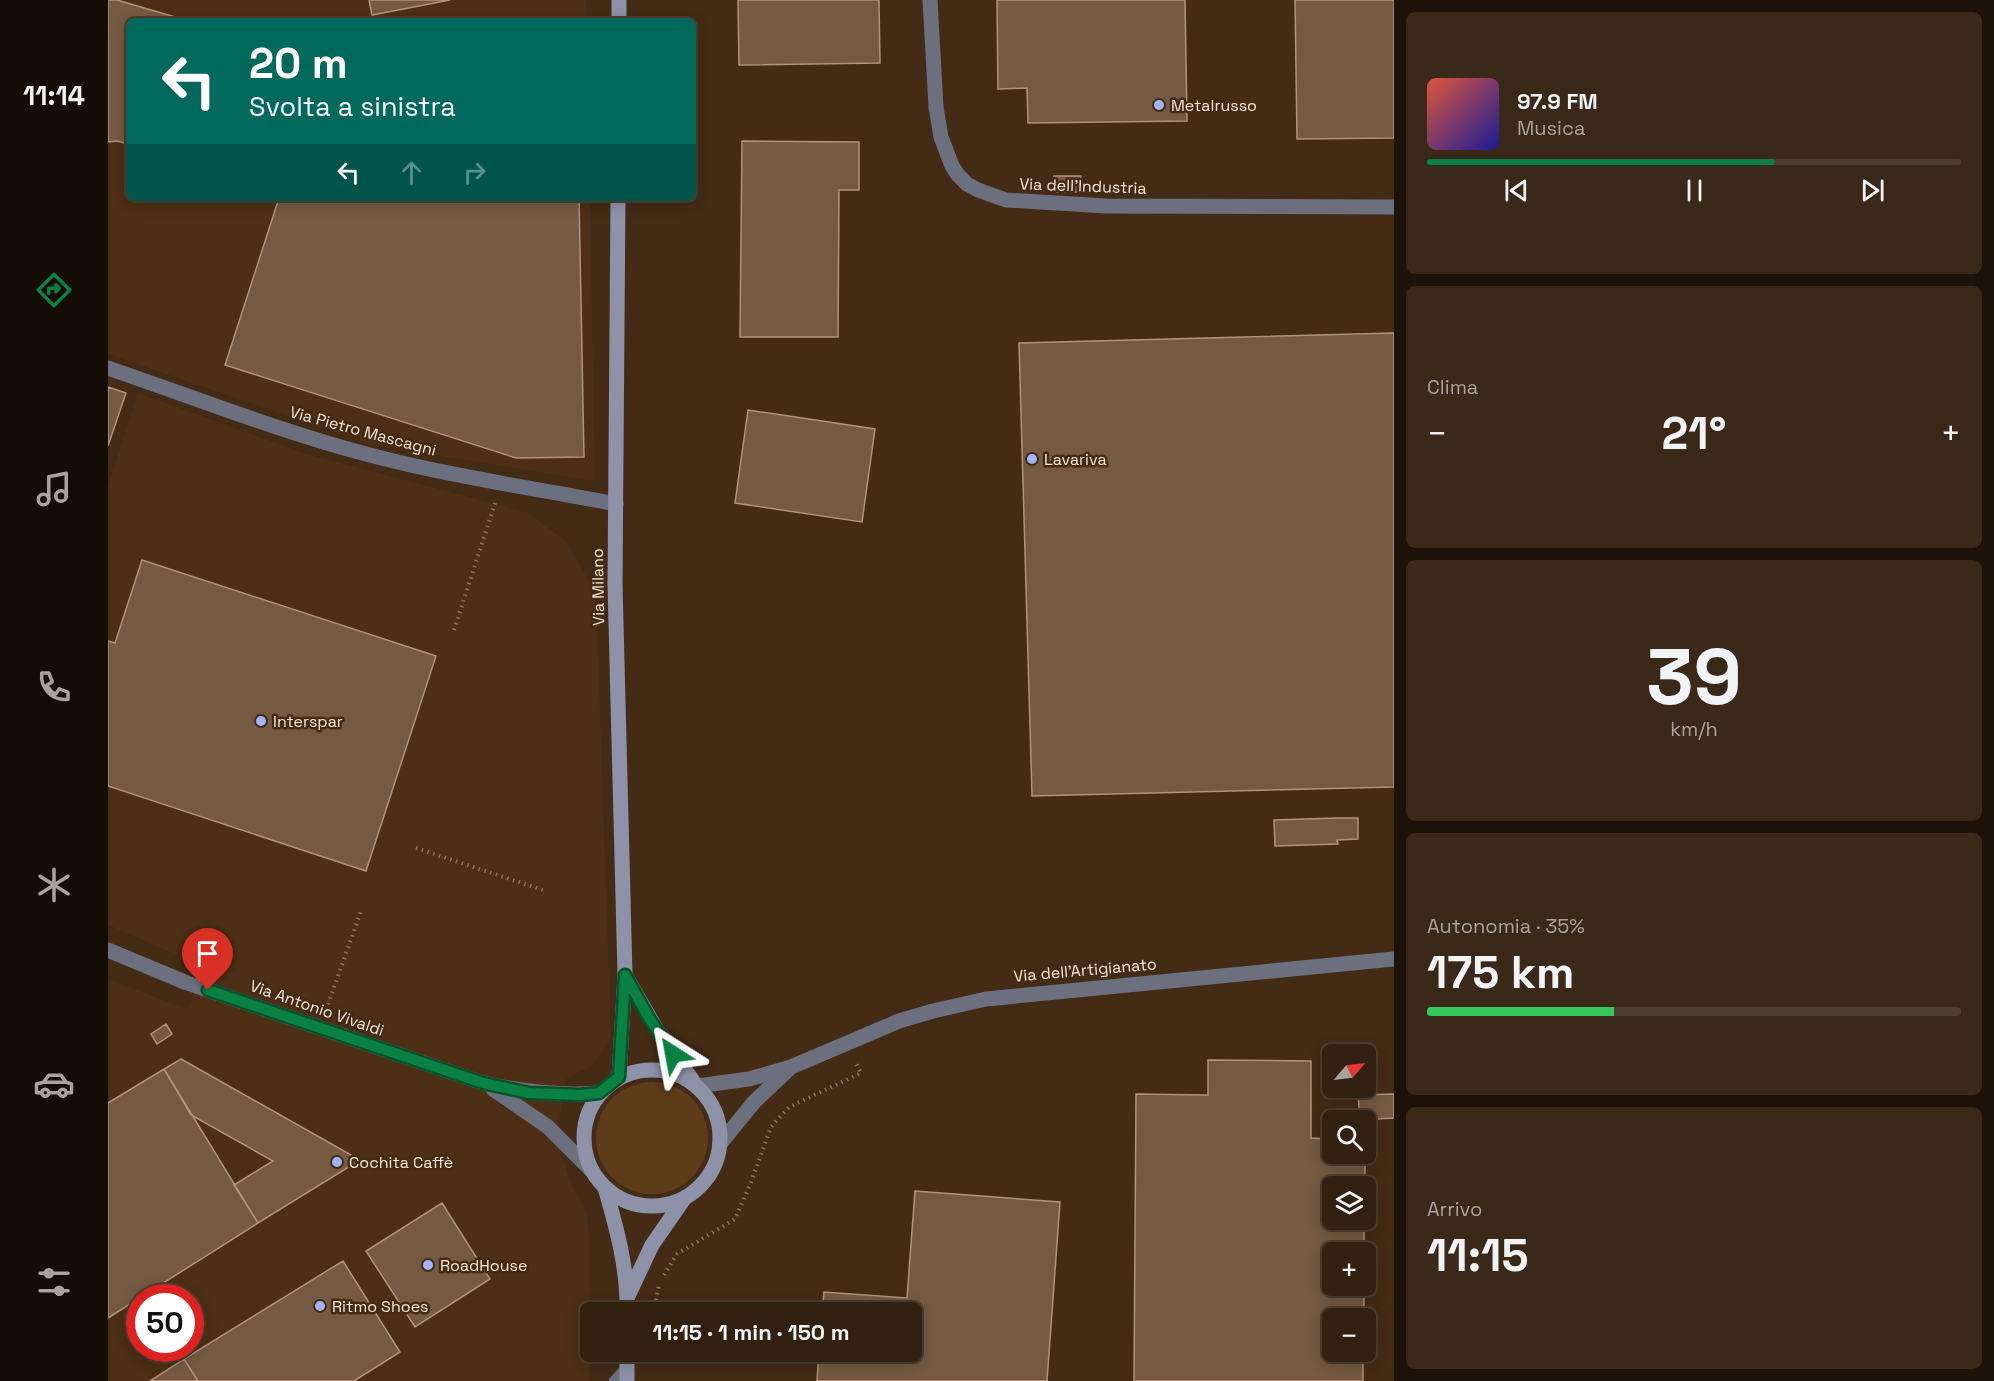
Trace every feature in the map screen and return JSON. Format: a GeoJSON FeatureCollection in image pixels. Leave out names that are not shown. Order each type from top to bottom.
{"type":"FeatureCollection","features":[{"type":"Feature","properties":{"kind":"main road"},"geometry":{"type":"LineString","coordinates":[[619,0],[619,18]]}},
{"type":"Feature","properties":{"kind":"main road","name":"Via Milano"},"geometry":{"type":"LineString","coordinates":[[618,201],[616,596],[625,975],[619,1077]]}},
{"type":"Feature","properties":{"kind":"main road"},"geometry":{"type":"LineString","coordinates":[[625,975],[661,1037],[710,1103],[718,1122],[720,1144],[714,1166],[702,1185],[684,1199],[652,1245],[628,1296]]}},
{"type":"Feature","properties":{"kind":"main road"},"geometry":{"type":"LineString","coordinates":[[628,1302],[618,1234],[604,1188],[591,1170],[583,1144],[586,1117],[599,1093],[619,1077],[645,1070],[672,1073],[696,1086]]}},
{"type":"Feature","properties":{"kind":"main road"},"geometry":{"type":"LineString","coordinates":[[604,1188],[628,1203],[657,1207],[684,1199]]}},
{"type":"Feature","properties":{"kind":"street","name":"Via dell'Industria"},"geometry":{"type":"LineString","coordinates":[[930,0],[936,107],[941,137],[952,166],[958,175],[978,190],[1006,200],[1106,206],[1394,207]]}},
{"type":"Feature","properties":{"kind":"street","name":"Via Pietro Mascagni"},"geometry":{"type":"LineString","coordinates":[[108,368],[342,447],[399,462],[616,504]]}},
{"type":"Feature","properties":{"kind":"street","name":"Via Antonio Vivaldi"},"geometry":{"type":"LineString","coordinates":[[108,950],[187,983],[483,1083]]}},
{"type":"Feature","properties":{"kind":"street","name":"Via dell'Artigianato"},"geometry":{"type":"LineString","coordinates":[[696,1086],[749,1078],[791,1067],[900,1021],[986,999],[1394,959]]}},
{"type":"Feature","properties":{"kind":"street","name":"Via dell'Artigianato"},"geometry":{"type":"LineString","coordinates":[[720,1144],[754,1102],[791,1067]]}},
{"type":"Feature","properties":{"kind":"street"},"geometry":{"type":"LineString","coordinates":[[483,1083],[546,1095],[599,1093]]}},
{"type":"Feature","properties":{"kind":"street"},"geometry":{"type":"LineString","coordinates":[[483,1083],[548,1127],[591,1170]]}},
{"type":"Feature","properties":{"kind":"lane"},"geometry":{"type":"LineString","coordinates":[[615,1381],[627,1374]]}},
{"type":"Feature","properties":{"kind":"path"},"geometry":{"type":"LineString","coordinates":[[454,630],[502,482]]}},
{"type":"Feature","properties":{"kind":"path"},"geometry":{"type":"LineString","coordinates":[[416,848],[543,890]]}},
{"type":"Feature","properties":{"kind":"path"},"geometry":{"type":"LineString","coordinates":[[320,1028],[361,911]]}},
{"type":"Feature","properties":{"kind":"path"},"geometry":{"type":"LineString","coordinates":[[656,1302],[659,1282],[677,1254],[735,1218],[750,1185],[771,1127],[789,1107],[861,1073],[853,1058]]}},
{"type":"Feature","properties":{"kind":"shaded area"},"geometry":{"type":"Polygon","coordinates":[[[108,0],[586,0],[587,18],[126,18],[126,201],[590,201],[595,481],[372,445],[108,354],[108,0]]]}},
{"type":"Feature","properties":{"kind":"shaded area"},"geometry":{"type":"Polygon","coordinates":[[[138,393],[306,454],[526,512],[565,540],[596,593],[611,1038],[593,1065],[567,1078],[556,1134],[570,1182],[587,1212],[590,1245],[590,1302],[580,1302],[580,1362],[589,1362],[589,1381],[108,1381],[108,979],[187,1009],[205,967],[108,925],[108,485],[138,393]]]}},
{"type":"Feature","properties":{"kind":"shaded area"},"geometry":{"type":"Polygon","coordinates":[[[652,1082],[673,1087],[691,1099],[703,1117],[708,1138],[703,1159],[691,1177],[673,1189],[652,1194],[631,1189],[613,1177],[601,1159],[596,1138],[601,1117],[613,1099],[631,1087],[652,1082]]]}},
{"type":"Feature","properties":{"kind":"building"},"geometry":{"type":"Polygon","coordinates":[[[108,0],[117,0],[179,18],[126,18],[126,143],[108,142],[108,0]]]}},
{"type":"Feature","properties":{"kind":"building"},"geometry":{"type":"Polygon","coordinates":[[[369,0],[450,0],[372,15],[369,0]]]}},
{"type":"Feature","properties":{"kind":"building"},"geometry":{"type":"Polygon","coordinates":[[[738,0],[879,0],[880,63],[739,65],[738,0]]]}},
{"type":"Feature","properties":{"kind":"building"},"geometry":{"type":"Polygon","coordinates":[[[997,0],[1185,0],[1187,121],[1028,123],[1027,88],[998,89],[997,0]]]}},
{"type":"Feature","properties":{"kind":"building"},"geometry":{"type":"Polygon","coordinates":[[[1295,0],[1394,0],[1394,138],[1297,139],[1295,0]]]}},
{"type":"Feature","properties":{"kind":"building"},"geometry":{"type":"Polygon","coordinates":[[[742,141],[859,142],[859,190],[839,190],[838,337],[740,337],[742,141]]]}},
{"type":"Feature","properties":{"kind":"building"},"geometry":{"type":"Polygon","coordinates":[[[1054,176],[1081,176],[1080,192],[1054,192],[1054,176]]]}},
{"type":"Feature","properties":{"kind":"building"},"geometry":{"type":"Polygon","coordinates":[[[278,201],[579,201],[584,457],[516,458],[225,365],[278,201]]]}},
{"type":"Feature","properties":{"kind":"building"},"geometry":{"type":"Polygon","coordinates":[[[1394,333],[1394,787],[1032,796],[1019,343],[1394,333]]]}},
{"type":"Feature","properties":{"kind":"building"},"geometry":{"type":"Polygon","coordinates":[[[108,387],[126,393],[108,446],[108,387]]]}},
{"type":"Feature","properties":{"kind":"building"},"geometry":{"type":"Polygon","coordinates":[[[748,410],[875,429],[862,522],[735,503],[748,410]]]}},
{"type":"Feature","properties":{"kind":"building","name":"Interspar"},"geometry":{"type":"Polygon","coordinates":[[[142,560],[436,656],[366,871],[108,786],[108,641],[115,643],[142,560]]]}},
{"type":"Feature","properties":{"kind":"building"},"geometry":{"type":"Polygon","coordinates":[[[1358,818],[1358,839],[1337,840],[1338,844],[1275,846],[1274,820],[1358,818]]]}},
{"type":"Feature","properties":{"kind":"building"},"geometry":{"type":"Polygon","coordinates":[[[166,1024],[172,1034],[157,1044],[151,1034],[166,1024]]]}},
{"type":"Feature","properties":{"kind":"building"},"geometry":{"type":"Polygon","coordinates":[[[181,1059],[360,1160],[258,1223],[234,1185],[273,1161],[191,1115],[164,1069],[181,1059]]]}},
{"type":"Feature","properties":{"kind":"building"},"geometry":{"type":"Polygon","coordinates":[[[1208,1060],[1311,1061],[1311,1138],[1322,1139],[1322,1164],[1365,1164],[1365,1176],[1322,1176],[1322,1230],[1364,1230],[1364,1242],[1322,1242],[1322,1296],[1364,1296],[1364,1308],[1322,1308],[1322,1362],[1363,1362],[1363,1381],[1134,1381],[1136,1094],[1208,1095],[1208,1060]]]}},
{"type":"Feature","properties":{"kind":"building"},"geometry":{"type":"Polygon","coordinates":[[[164,1069],[258,1223],[162,1284],[126,1284],[126,1307],[108,1318],[108,1103],[164,1069]]]}},
{"type":"Feature","properties":{"kind":"building"},"geometry":{"type":"Polygon","coordinates":[[[1376,1094],[1394,1094],[1394,1118],[1376,1119],[1376,1110],[1359,1110],[1358,1098],[1376,1098],[1376,1094]]]}},
{"type":"Feature","properties":{"kind":"building"},"geometry":{"type":"Polygon","coordinates":[[[915,1191],[1060,1202],[1047,1381],[817,1381],[818,1362],[922,1362],[922,1302],[823,1302],[824,1292],[907,1298],[915,1191]]]}},
{"type":"Feature","properties":{"kind":"building","name":"RoadHouse"},"geometry":{"type":"Polygon","coordinates":[[[442,1203],[490,1279],[415,1327],[366,1251],[442,1203]]]}},
{"type":"Feature","properties":{"kind":"building","name":"Ritmo Shoes"},"geometry":{"type":"Polygon","coordinates":[[[343,1261],[400,1352],[354,1381],[198,1381],[186,1362],[204,1362],[204,1347],[343,1261]]]}},
{"type":"Feature","properties":{"kind":"building"},"geometry":{"type":"Polygon","coordinates":[[[179,1362],[186,1362],[198,1381],[150,1381],[179,1362]]]}},
{"type":"Feature","properties":{"kind":"place","name":"Metalrusso"},"geometry":{"type":"Point","coordinates":[1159,105]}},
{"type":"Feature","properties":{"kind":"place","name":"Lavariva"},"geometry":{"type":"Point","coordinates":[1032,459]}},
{"type":"Feature","properties":{"kind":"place","name":"Interspar"},"geometry":{"type":"Point","coordinates":[261,721]}},
{"type":"Feature","properties":{"kind":"place","name":"Cochita Caffè"},"geometry":{"type":"Point","coordinates":[337,1162]}},
{"type":"Feature","properties":{"kind":"place","name":"RoadHouse"},"geometry":{"type":"Point","coordinates":[428,1265]}},
{"type":"Feature","properties":{"kind":"place","name":"Ritmo Shoes"},"geometry":{"type":"Point","coordinates":[320,1306]}},
{"type":"Feature","properties":{"kind":"route"},"geometry":{"type":"LineString","coordinates":[[208,990],[483,1083],[529,1093],[580,1095],[599,1093],[619,1077],[625,975],[649,1018],[673,1054]]}}]}
